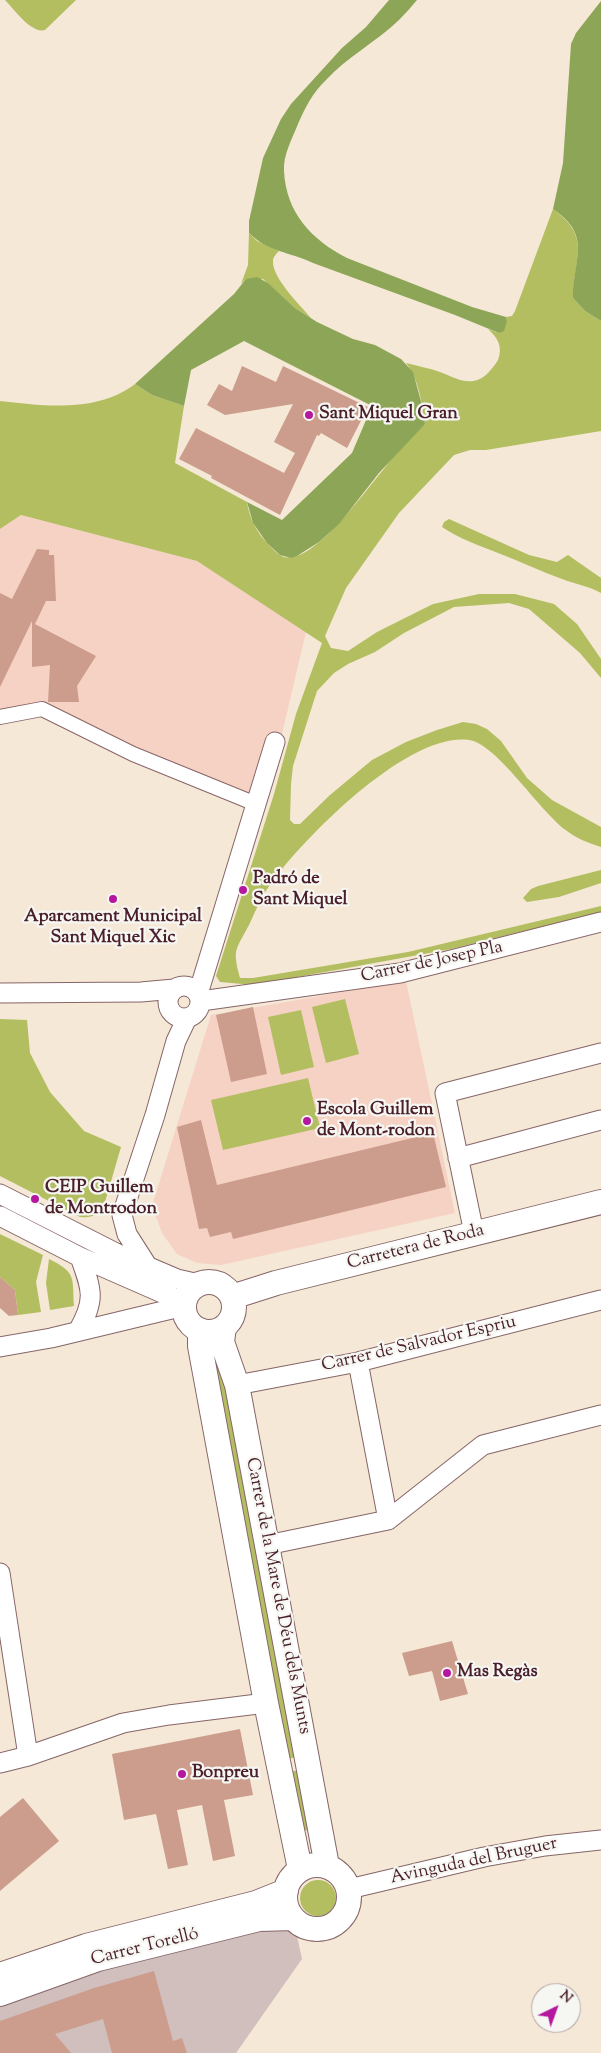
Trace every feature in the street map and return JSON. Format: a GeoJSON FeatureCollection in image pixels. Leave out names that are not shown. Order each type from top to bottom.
{"type":"FeatureCollection","features":[{"type":"Feature","properties":{"kind":"street"},"geometry":{"type":"LineString","coordinates":[[0,717],[42,709],[133,754],[256,804]]}},
{"type":"Feature","properties":{"kind":"street"},"geometry":{"type":"LineString","coordinates":[[148,1267],[127,1234],[122,1215],[155,1115],[176,1041],[179,1015],[168,1000],[189,992],[207,960],[275,742]]}},
{"type":"Feature","properties":{"kind":"street","name":"Carrer de Josep Pla"},"geometry":{"type":"LineString","coordinates":[[0,994],[189,992],[400,973],[601,922]]}},
{"type":"Feature","properties":{"kind":"street"},"geometry":{"type":"LineString","coordinates":[[141,992],[179,1015],[197,1012],[189,992]]}},
{"type":"Feature","properties":{"kind":"street"},"geometry":{"type":"LineString","coordinates":[[474,1233],[445,1093],[601,1053]]}},
{"type":"Feature","properties":{"kind":"street"},"geometry":{"type":"LineString","coordinates":[[458,1158],[601,1120]]}},
{"type":"Feature","properties":{"kind":"street"},"geometry":{"type":"LineString","coordinates":[[0,1194],[116,1253],[177,1279],[190,1298],[188,1320],[200,1330],[214,1332],[224,1327],[231,1319],[234,1310],[232,1297],[221,1285],[208,1282],[190,1298],[78,1331],[0,1347]]}},
{"type":"Feature","properties":{"kind":"street","name":"Carretera de Roda"},"geometry":{"type":"LineString","coordinates":[[232,1297],[276,1283],[601,1202]]}},
{"type":"Feature","properties":{"kind":"street"},"geometry":{"type":"LineString","coordinates":[[0,1216],[80,1257],[190,1298]]}},
{"type":"Feature","properties":{"kind":"street"},"geometry":{"type":"LineString","coordinates":[[78,1331],[91,1305],[90,1284],[80,1257]]}},
{"type":"Feature","properties":{"kind":"street","name":"Carrer de Salvador Espriu"},"geometry":{"type":"LineString","coordinates":[[237,1385],[358,1362],[601,1300]]}},
{"type":"Feature","properties":{"kind":"street","name":"Carrer de la Mare de Déu dels Munts"},"geometry":{"type":"LineString","coordinates":[[224,1327],[222,1342],[237,1385],[327,1866]]}},
{"type":"Feature","properties":{"kind":"street","name":"Carrer de la Mare de Déu dels Munts"},"geometry":{"type":"LineString","coordinates":[[200,1330],[200,1346],[266,1703],[300,1869]]}},
{"type":"Feature","properties":{"kind":"street"},"geometry":{"type":"LineString","coordinates":[[358,1362],[388,1520]]}},
{"type":"Feature","properties":{"kind":"street"},"geometry":{"type":"LineString","coordinates":[[267,1545],[388,1520],[483,1445],[601,1415]]}},
{"type":"Feature","properties":{"kind":"street"},"geometry":{"type":"LineString","coordinates":[[0,1573],[28,1756]]}},
{"type":"Feature","properties":{"kind":"street"},"geometry":{"type":"LineString","coordinates":[[0,1763],[28,1756],[122,1723],[266,1703]]}},
{"type":"Feature","properties":{"kind":"street","name":"Avinguda del Bruguer"},"geometry":{"type":"LineString","coordinates":[[349,1889],[484,1857],[545,1846],[601,1840]]}},
{"type":"Feature","properties":{"kind":"street"},"geometry":{"type":"LineString","coordinates":[[313,1864],[327,1866],[341,1875],[349,1889],[347,1909],[343,1916],[334,1924],[322,1928],[310,1928],[293,1918],[286,1903],[286,1891],[289,1881],[300,1869],[313,1864]]}},
{"type":"Feature","properties":{"kind":"street","name":"Carrer Torelló"},"geometry":{"type":"LineString","coordinates":[[0,1974],[86,1946],[256,1903],[286,1891]]}},
{"type":"Feature","properties":{"kind":"street","name":"Carrer Torelló"},"geometry":{"type":"LineString","coordinates":[[0,1994],[98,1959],[259,1919],[293,1918]]}},
{"type":"Feature","properties":{"kind":"shaded area"},"geometry":{"type":"Polygon","coordinates":[[[21,515],[197,561],[306,632],[266,802],[42,709],[0,713],[0,529],[21,515]]]}},
{"type":"Feature","properties":{"kind":"shaded area","name":"Escola Guillem de Mont-rodon"},"geometry":{"type":"Polygon","coordinates":[[[406,981],[455,1213],[221,1265],[197,1263],[177,1254],[162,1233],[152,1206],[211,1015],[406,981]]]}},
{"type":"Feature","properties":{"kind":"shaded area"},"geometry":{"type":"Polygon","coordinates":[[[290,1904],[302,1959],[236,2053],[0,2053],[0,1984],[95,1952],[290,1904]]]}},
{"type":"Feature","properties":{"kind":"green space"},"geometry":{"type":"Polygon","coordinates":[[[5,0],[76,0],[45,30],[40,30],[29,25],[5,0]]]}},
{"type":"Feature","properties":{"kind":"green space"},"geometry":{"type":"Polygon","coordinates":[[[389,0],[417,0],[390,28],[334,72],[310,100],[286,153],[284,171],[290,200],[303,224],[312,234],[334,251],[347,258],[472,307],[506,317],[507,321],[504,331],[499,333],[272,248],[249,233],[249,221],[263,158],[281,119],[291,104],[342,48],[366,27],[389,0]]]}},
{"type":"Feature","properties":{"kind":"green space"},"geometry":{"type":"Polygon","coordinates":[[[601,1],[601,321],[585,311],[573,298],[578,249],[577,239],[573,229],[565,219],[553,209],[563,163],[571,44],[576,33],[601,1]]]}},
{"type":"Feature","properties":{"kind":"green space"},"geometry":{"type":"Polygon","coordinates":[[[553,209],[573,229],[577,239],[578,249],[573,298],[585,311],[601,321],[601,431],[486,450],[470,450],[454,455],[399,513],[346,588],[325,636],[331,648],[348,651],[377,632],[433,604],[479,594],[515,594],[554,604],[577,624],[601,659],[601,678],[580,653],[529,609],[509,603],[454,607],[404,633],[375,652],[348,664],[334,673],[317,691],[293,766],[290,820],[294,824],[300,824],[330,795],[372,760],[406,742],[463,722],[476,724],[487,729],[501,741],[527,778],[552,800],[601,827],[601,847],[579,839],[556,822],[505,765],[480,744],[469,740],[444,742],[417,752],[389,769],[360,791],[309,839],[265,892],[238,945],[236,962],[240,978],[253,978],[408,952],[601,906],[601,912],[451,949],[254,985],[220,982],[216,976],[274,794],[296,714],[322,643],[197,561],[21,515],[0,529],[0,401],[34,405],[87,403],[104,400],[135,384],[152,395],[184,406],[175,463],[247,502],[257,530],[278,553],[284,557],[300,555],[318,544],[337,525],[411,436],[425,424],[417,384],[406,363],[432,369],[463,381],[474,381],[486,375],[498,360],[500,347],[497,339],[488,329],[499,333],[507,321],[506,317],[512,316],[515,311],[553,209]]]}},
{"type":"Feature","properties":{"kind":"green space"},"geometry":{"type":"Polygon","coordinates":[[[249,233],[257,241],[279,251],[273,261],[277,275],[287,291],[311,318],[295,308],[263,279],[246,279],[241,284],[248,265],[249,233]]]}},
{"type":"Feature","properties":{"kind":"green space"},"geometry":{"type":"Polygon","coordinates":[[[257,277],[268,283],[295,308],[317,322],[353,339],[375,345],[401,359],[413,372],[425,424],[379,473],[339,524],[319,542],[291,558],[280,555],[267,543],[253,523],[247,502],[282,520],[352,453],[372,406],[244,341],[191,370],[184,406],[152,395],[135,384],[234,294],[246,279],[257,277]]]}},
{"type":"Feature","properties":{"kind":"green space"},"geometry":{"type":"Polygon","coordinates":[[[449,519],[529,555],[557,562],[568,555],[601,578],[601,593],[462,538],[442,527],[444,522],[449,519]]]}},
{"type":"Feature","properties":{"kind":"green space"},"geometry":{"type":"Polygon","coordinates":[[[601,870],[601,883],[559,897],[527,902],[523,898],[531,889],[538,886],[601,870]]]}},
{"type":"Feature","properties":{"kind":"green space"},"geometry":{"type":"Polygon","coordinates":[[[345,999],[359,1054],[326,1063],[312,1007],[345,999]]]}},
{"type":"Feature","properties":{"kind":"green space"},"geometry":{"type":"Polygon","coordinates":[[[301,1010],[314,1067],[281,1075],[268,1017],[301,1010]]]}},
{"type":"Feature","properties":{"kind":"green space"},"geometry":{"type":"Polygon","coordinates":[[[0,1019],[27,1020],[30,1053],[50,1092],[84,1131],[121,1147],[103,1209],[95,1215],[80,1217],[0,1176],[0,1019]]]}},
{"type":"Feature","properties":{"kind":"green space"},"geometry":{"type":"Polygon","coordinates":[[[308,1078],[320,1128],[223,1150],[211,1100],[308,1078]]]}},
{"type":"Feature","properties":{"kind":"green space"},"geometry":{"type":"Polygon","coordinates":[[[0,1234],[43,1255],[36,1282],[41,1312],[18,1315],[15,1290],[0,1277],[0,1234]]]}},
{"type":"Feature","properties":{"kind":"green space"},"geometry":{"type":"Polygon","coordinates":[[[49,1259],[69,1272],[73,1282],[74,1306],[50,1310],[46,1283],[49,1259]]]}},
{"type":"Feature","properties":{"kind":"green space"},"geometry":{"type":"Polygon","coordinates":[[[221,1355],[297,1757],[287,1759],[210,1357],[221,1355]]]}},
{"type":"Feature","properties":{"kind":"green space"},"geometry":{"type":"Polygon","coordinates":[[[299,1770],[311,1829],[300,1832],[289,1772],[299,1770]]]}},
{"type":"Feature","properties":{"kind":"green space"},"geometry":{"type":"Polygon","coordinates":[[[318,1880],[325,1881],[331,1885],[335,1891],[335,1905],[331,1911],[325,1915],[318,1916],[311,1915],[305,1911],[301,1905],[300,1898],[301,1891],[305,1885],[311,1881],[318,1880]]]}},
{"type":"Feature","properties":{"kind":"building"},"geometry":{"type":"Polygon","coordinates":[[[242,366],[276,382],[283,366],[368,407],[347,448],[321,433],[319,436],[317,435],[280,515],[179,459],[196,428],[284,473],[295,453],[274,442],[293,404],[225,415],[207,405],[219,384],[232,391],[242,366]]]}},
{"type":"Feature","properties":{"kind":"building"},"geometry":{"type":"Polygon","coordinates":[[[37,549],[49,550],[49,555],[54,555],[56,601],[46,601],[35,624],[96,656],[77,686],[79,702],[48,702],[50,665],[32,667],[32,621],[0,687],[0,593],[12,599],[37,549]]]}},
{"type":"Feature","properties":{"kind":"building"},"geometry":{"type":"Polygon","coordinates":[[[253,1007],[267,1074],[231,1082],[216,1015],[253,1007]]]}},
{"type":"Feature","properties":{"kind":"building"},"geometry":{"type":"Polygon","coordinates":[[[201,1120],[217,1185],[433,1133],[446,1187],[233,1239],[231,1232],[210,1237],[207,1228],[199,1229],[177,1127],[201,1120]]]}},
{"type":"Feature","properties":{"kind":"building"},"geometry":{"type":"Polygon","coordinates":[[[0,1277],[15,1290],[18,1315],[9,1316],[0,1308],[0,1277]]]}},
{"type":"Feature","properties":{"kind":"building","name":"Mas Regàs"},"geometry":{"type":"Polygon","coordinates":[[[452,1641],[468,1694],[440,1701],[432,1671],[409,1676],[402,1653],[452,1641]]]}},
{"type":"Feature","properties":{"kind":"building","name":"Bonpreu"},"geometry":{"type":"Polygon","coordinates":[[[240,1729],[253,1795],[224,1800],[235,1856],[213,1861],[202,1805],[177,1810],[188,1865],[168,1869],[156,1814],[124,1820],[112,1754],[240,1729]]]}},
{"type":"Feature","properties":{"kind":"building"},"geometry":{"type":"Polygon","coordinates":[[[23,1798],[59,1841],[0,1891],[0,1817],[23,1798]]]}},
{"type":"Feature","properties":{"kind":"building"},"geometry":{"type":"Polygon","coordinates":[[[154,1971],[173,2041],[182,2038],[187,2053],[112,2053],[103,2019],[55,2034],[71,2053],[0,2053],[0,2021],[94,1988],[154,1971]]]}},
{"type":"Feature","properties":{"kind":"place","name":"Sant Miquel Gran"},"geometry":{"type":"Point","coordinates":[309,415]}},
{"type":"Feature","properties":{"kind":"place","name":"Padró de Sant Miquel"},"geometry":{"type":"Point","coordinates":[243,890]}},
{"type":"Feature","properties":{"kind":"place","name":"Aparcament Municipal Sant Miquel Xic"},"geometry":{"type":"Point","coordinates":[113,899]}},
{"type":"Feature","properties":{"kind":"place","name":"Escola Guillem de Mont-rodon"},"geometry":{"type":"Point","coordinates":[307,1121]}},
{"type":"Feature","properties":{"kind":"place","name":"CEIP Guillem de Montrodon"},"geometry":{"type":"Point","coordinates":[35,1199]}},
{"type":"Feature","properties":{"kind":"place","name":"Mas Regàs"},"geometry":{"type":"Point","coordinates":[447,1673]}},
{"type":"Feature","properties":{"kind":"place","name":"Bonpreu"},"geometry":{"type":"Point","coordinates":[182,1774]}}]}
